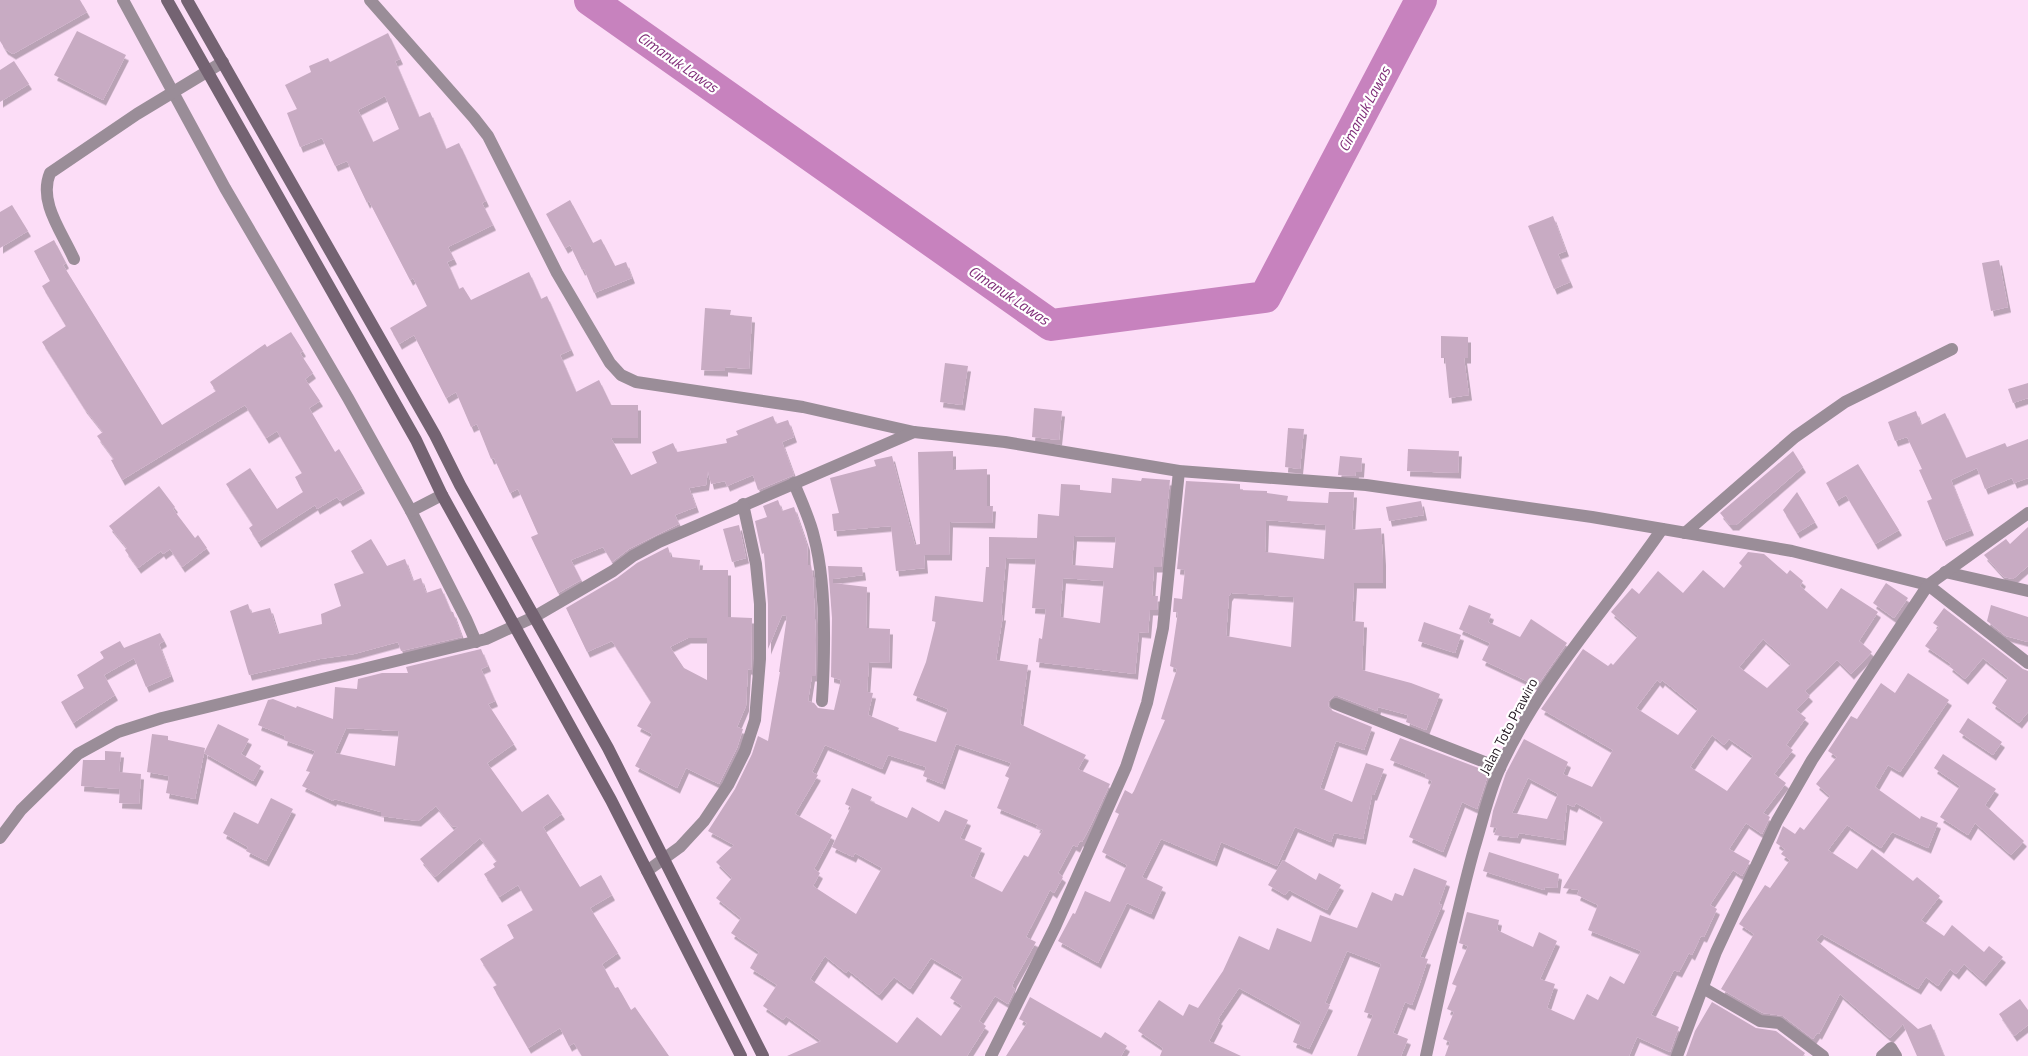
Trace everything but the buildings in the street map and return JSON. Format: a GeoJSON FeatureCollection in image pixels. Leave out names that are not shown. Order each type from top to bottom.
{"type":"FeatureCollection","features":[{"type":"Feature","properties":{"kind":"main road"},"geometry":{"type":"LineString","coordinates":[[167,0],[416,440],[442,495],[581,746],[647,871],[740,1056]]}},
{"type":"Feature","properties":{"kind":"main road"},"geometry":{"type":"LineString","coordinates":[[187,0],[436,435],[460,485],[539,613],[600,734],[671,853],[763,1056]]}},
{"type":"Feature","properties":{"kind":"main road"},"geometry":{"type":"LineString","coordinates":[[266,175],[282,165]]}},
{"type":"Feature","properties":{"kind":"main road"},"geometry":{"type":"LineString","coordinates":[[373,364],[389,353]]}},
{"type":"Feature","properties":{"kind":"main road"},"geometry":{"type":"LineString","coordinates":[[442,495],[460,485]]}},
{"type":"Feature","properties":{"kind":"main road"},"geometry":{"type":"LineString","coordinates":[[581,746],[600,734]]}},
{"type":"Feature","properties":{"kind":"street"},"geometry":{"type":"LineString","coordinates":[[124,0],[178,89],[225,188],[348,398],[411,511],[466,619],[481,641]]}},
{"type":"Feature","properties":{"kind":"street"},"geometry":{"type":"LineString","coordinates":[[370,0],[488,136],[557,273],[610,363],[621,375],[636,382],[803,407],[914,432],[1005,442],[1179,471],[1366,485],[1662,529],[1792,551],[1928,585],[2028,663]]}},
{"type":"Feature","properties":{"kind":"street"},"geometry":{"type":"LineString","coordinates":[[74,259],[46,199],[46,184],[50,173],[137,114],[195,77],[223,62]]}},
{"type":"Feature","properties":{"kind":"street"},"geometry":{"type":"LineString","coordinates":[[1685,533],[1795,437],[1844,402],[1952,349]]}},
{"type":"Feature","properties":{"kind":"street"},"geometry":{"type":"LineString","coordinates":[[0,838],[22,810],[78,754],[118,732],[162,718],[481,641],[539,613],[613,571],[633,556],[743,504],[914,432]]}},
{"type":"Feature","properties":{"kind":"street"},"geometry":{"type":"LineString","coordinates":[[990,1056],[1047,944],[1092,849],[1126,767],[1147,703],[1164,628],[1179,471]]}},
{"type":"Feature","properties":{"kind":"street"},"geometry":{"type":"LineString","coordinates":[[794,483],[814,536],[820,568],[824,653],[822,701]]}},
{"type":"Feature","properties":{"kind":"street"},"geometry":{"type":"LineString","coordinates":[[411,511],[442,495]]}},
{"type":"Feature","properties":{"kind":"street"},"geometry":{"type":"LineString","coordinates":[[647,871],[671,853],[704,821],[728,785],[746,751],[755,720],[760,659],[760,604],[756,564],[743,504]]}},
{"type":"Feature","properties":{"kind":"street"},"geometry":{"type":"LineString","coordinates":[[1678,1056],[1716,952],[1778,821],[1812,760],[1928,585],[2028,513]]}},
{"type":"Feature","properties":{"kind":"street","name":"Jalan Toto Prawiro"},"geometry":{"type":"LineString","coordinates":[[1426,1056],[1464,884],[1491,790],[1500,768],[1549,679],[1592,626],[1662,529]]}},
{"type":"Feature","properties":{"kind":"street"},"geometry":{"type":"LineString","coordinates":[[1945,572],[2028,590]]}},
{"type":"Feature","properties":{"kind":"street"},"geometry":{"type":"LineString","coordinates":[[1336,704],[1500,768]]}},
{"type":"Feature","properties":{"kind":"street"},"geometry":{"type":"LineString","coordinates":[[1703,988],[1760,1021],[1779,1023],[1823,1056]]}},
{"type":"Feature","properties":{"kind":"street"},"geometry":{"type":"LineString","coordinates":[[1882,1056],[1891,1048],[1896,1056]]}},
{"type":"Feature","properties":{"kind":"waterway","name":"Cimanuk Lawas"},"geometry":{"type":"LineString","coordinates":[[590,0],[1051,325],[1265,297],[1421,0]]}}]}
